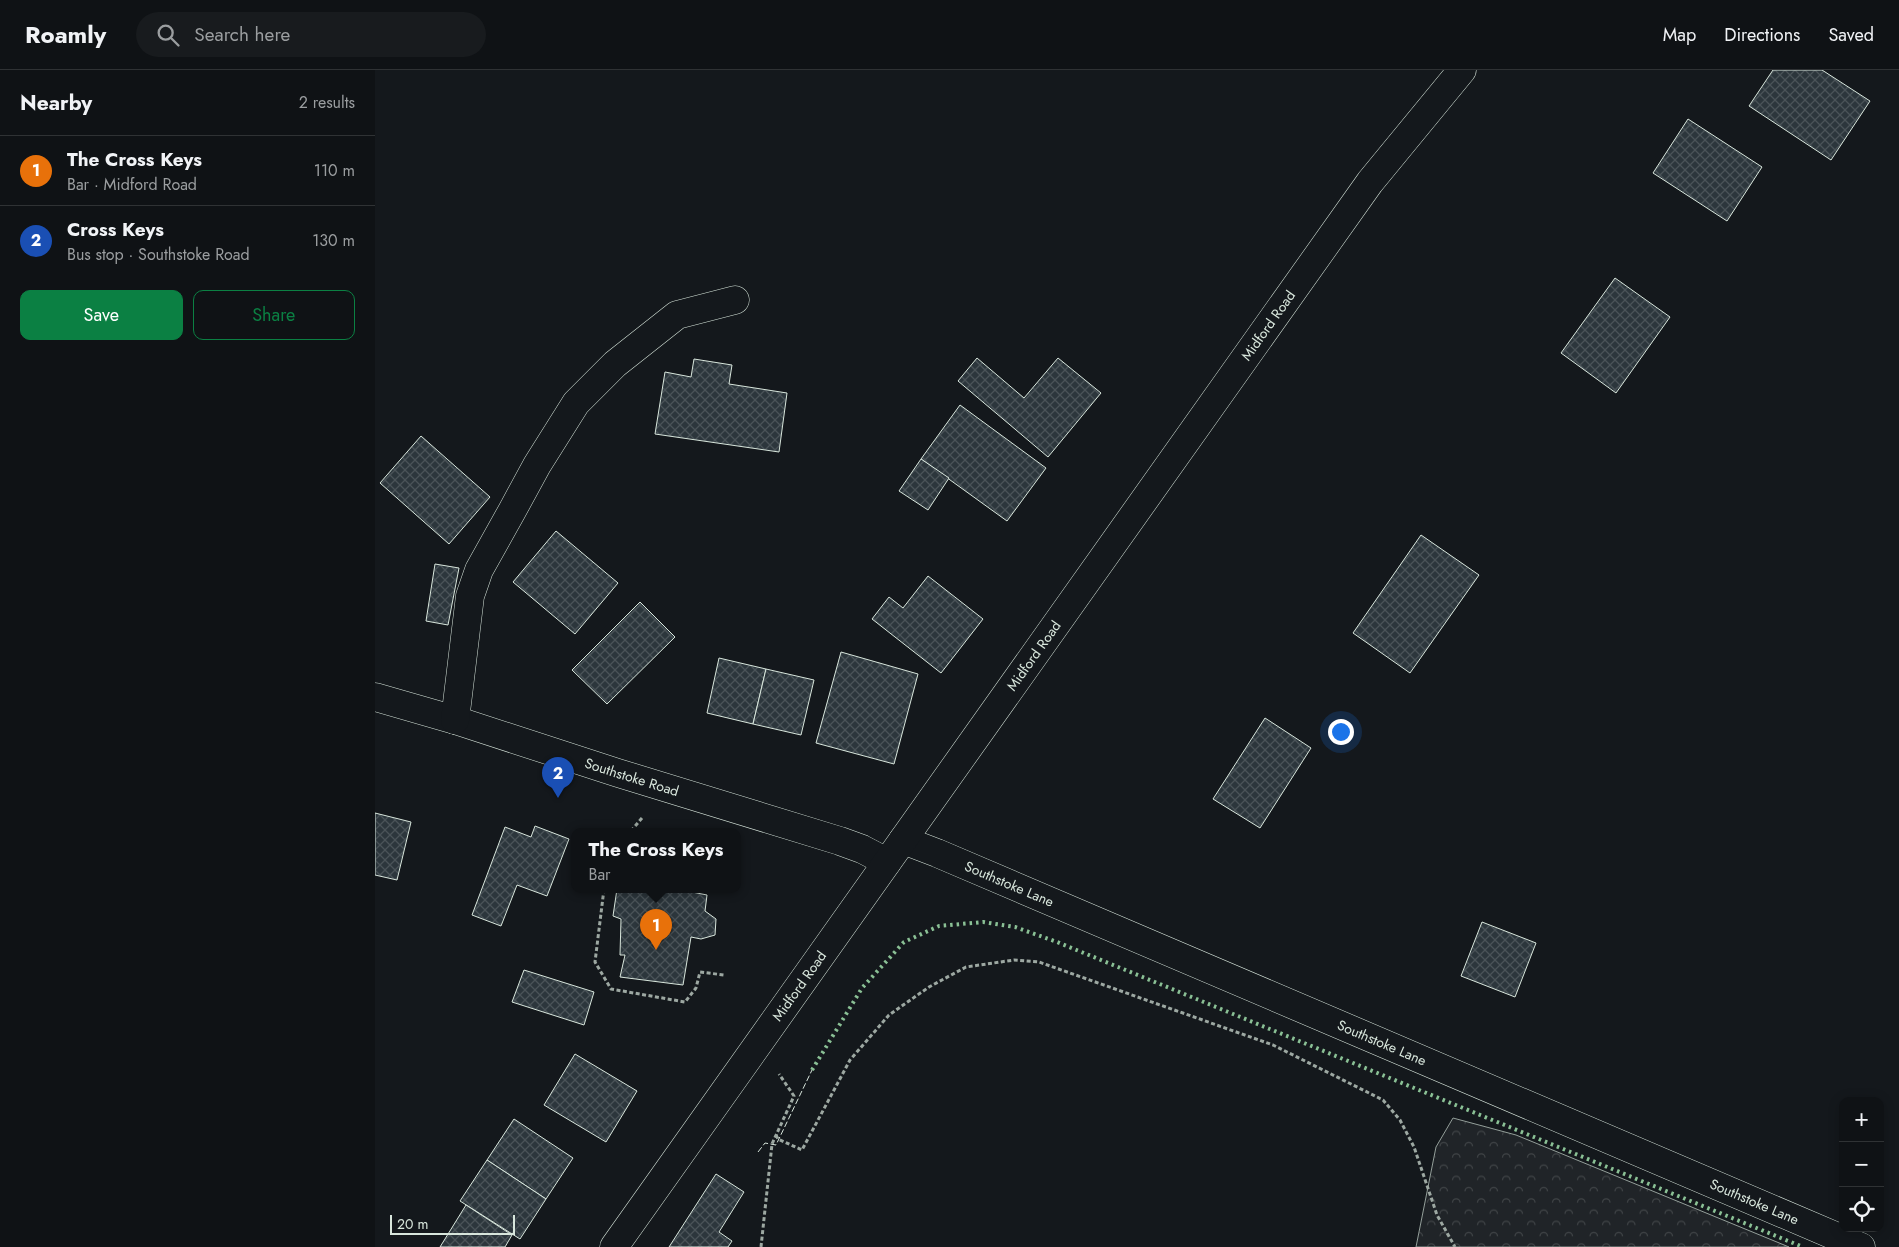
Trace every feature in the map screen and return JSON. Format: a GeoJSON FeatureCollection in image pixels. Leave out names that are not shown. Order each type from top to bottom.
{"type":"FeatureCollection","features":[{"type":"Feature","properties":{"kind":"street","name":"Midford Road"},"geometry":{"type":"LineString","coordinates":[[614,1247],[1370,182],[1462,70]]}},
{"type":"Feature","properties":{"kind":"street"},"geometry":{"type":"LineString","coordinates":[[455,720],[470,596],[479,570],[537,465],[576,403],[615,364],[677,315],[735,300]]}},
{"type":"Feature","properties":{"kind":"street","name":"Southstoke Road"},"geometry":{"type":"LineString","coordinates":[[375,697],[455,720],[847,844],[862,849],[887,862]]}},
{"type":"Feature","properties":{"kind":"street","name":"Southstoke Lane"},"geometry":{"type":"LineString","coordinates":[[903,840],[1861,1247]]}},
{"type":"Feature","properties":{"kind":"path"},"geometry":{"type":"LineString","coordinates":[[634,828],[643,817]]}},
{"type":"Feature","properties":{"kind":"path"},"geometry":{"type":"LineString","coordinates":[[604,893],[595,962],[611,989],[685,1002],[697,988],[700,972],[724,976]]}},
{"type":"Feature","properties":{"kind":"path"},"geometry":{"type":"LineString","coordinates":[[776,1135],[778,1139],[803,1150],[850,1060],[889,1015],[929,987],[965,967],[1014,960],[1039,962],[1273,1045],[1383,1100],[1400,1120],[1414,1146],[1437,1215],[1455,1247]]}},
{"type":"Feature","properties":{"kind":"path"},"geometry":{"type":"LineString","coordinates":[[761,1247],[772,1144],[794,1096],[780,1075]]}},
{"type":"Feature","properties":{"kind":"green space"},"geometry":{"type":"Polygon","coordinates":[[[1453,1118],[1516,1135],[1789,1247],[1416,1247],[1436,1147],[1453,1118]]]}},
{"type":"Feature","properties":{"kind":"building"},"geometry":{"type":"Polygon","coordinates":[[[1773,70],[1822,70],[1870,101],[1831,160],[1749,106],[1773,70]]]}},
{"type":"Feature","properties":{"kind":"building"},"geometry":{"type":"Polygon","coordinates":[[[1688,119],[1762,167],[1727,221],[1653,173],[1688,119]]]}},
{"type":"Feature","properties":{"kind":"building"},"geometry":{"type":"Polygon","coordinates":[[[1615,278],[1670,317],[1616,393],[1561,353],[1615,278]]]}},
{"type":"Feature","properties":{"kind":"building"},"geometry":{"type":"Polygon","coordinates":[[[977,358],[1024,398],[1058,358],[1101,393],[1048,457],[958,381],[977,358]]]}},
{"type":"Feature","properties":{"kind":"building"},"geometry":{"type":"Polygon","coordinates":[[[694,359],[732,365],[729,384],[787,393],[779,452],[655,434],[665,372],[691,377],[694,359]]]}},
{"type":"Feature","properties":{"kind":"building"},"geometry":{"type":"Polygon","coordinates":[[[960,405],[1046,468],[1007,521],[921,459],[960,405]]]}},
{"type":"Feature","properties":{"kind":"building"},"geometry":{"type":"Polygon","coordinates":[[[421,436],[490,497],[449,544],[380,483],[421,436]]]}},
{"type":"Feature","properties":{"kind":"building"},"geometry":{"type":"Polygon","coordinates":[[[921,459],[949,478],[928,510],[899,491],[921,459]]]}},
{"type":"Feature","properties":{"kind":"building"},"geometry":{"type":"Polygon","coordinates":[[[556,531],[618,583],[575,634],[513,582],[556,531]]]}},
{"type":"Feature","properties":{"kind":"building"},"geometry":{"type":"Polygon","coordinates":[[[1421,535],[1479,575],[1410,673],[1353,633],[1421,535]]]}},
{"type":"Feature","properties":{"kind":"building"},"geometry":{"type":"Polygon","coordinates":[[[435,564],[459,568],[448,625],[426,621],[435,564]]]}},
{"type":"Feature","properties":{"kind":"building"},"geometry":{"type":"Polygon","coordinates":[[[928,576],[983,619],[941,673],[872,619],[889,597],[903,608],[928,576]]]}},
{"type":"Feature","properties":{"kind":"building"},"geometry":{"type":"Polygon","coordinates":[[[640,602],[675,637],[607,704],[572,670],[640,602]]]}},
{"type":"Feature","properties":{"kind":"building"},"geometry":{"type":"Polygon","coordinates":[[[841,652],[918,674],[894,764],[816,743],[841,652]]]}},
{"type":"Feature","properties":{"kind":"building"},"geometry":{"type":"Polygon","coordinates":[[[719,658],[766,669],[753,724],[707,713],[719,658]]]}},
{"type":"Feature","properties":{"kind":"building"},"geometry":{"type":"Polygon","coordinates":[[[766,669],[814,680],[801,735],[753,724],[766,669]]]}},
{"type":"Feature","properties":{"kind":"building"},"geometry":{"type":"Polygon","coordinates":[[[1265,718],[1311,748],[1260,828],[1213,799],[1265,718]]]}},
{"type":"Feature","properties":{"kind":"building"},"geometry":{"type":"Polygon","coordinates":[[[375,813],[411,822],[397,880],[375,875],[375,813]]]}},
{"type":"Feature","properties":{"kind":"building"},"geometry":{"type":"Polygon","coordinates":[[[535,826],[569,839],[547,896],[517,885],[501,926],[472,915],[505,827],[531,837],[535,826]]]}},
{"type":"Feature","properties":{"kind":"building"},"geometry":{"type":"Polygon","coordinates":[[[616,893],[697,893],[707,895],[705,911],[716,919],[715,935],[701,939],[691,937],[683,985],[620,977],[625,955],[620,955],[621,919],[613,916],[616,893]]]}},
{"type":"Feature","properties":{"kind":"building"},"geometry":{"type":"Polygon","coordinates":[[[1482,922],[1536,943],[1515,997],[1461,976],[1482,922]]]}},
{"type":"Feature","properties":{"kind":"building"},"geometry":{"type":"Polygon","coordinates":[[[524,970],[594,992],[584,1025],[512,1002],[524,970]]]}},
{"type":"Feature","properties":{"kind":"building"},"geometry":{"type":"Polygon","coordinates":[[[575,1054],[637,1091],[606,1142],[544,1105],[575,1054]]]}},
{"type":"Feature","properties":{"kind":"building"},"geometry":{"type":"Polygon","coordinates":[[[514,1119],[573,1158],[546,1199],[487,1160],[514,1119]]]}},
{"type":"Feature","properties":{"kind":"building"},"geometry":{"type":"Polygon","coordinates":[[[487,1160],[546,1199],[520,1239],[460,1201],[487,1160]]]}},
{"type":"Feature","properties":{"kind":"building"},"geometry":{"type":"Polygon","coordinates":[[[716,1174],[744,1192],[719,1232],[732,1241],[728,1247],[669,1247],[716,1174]]]}},
{"type":"Feature","properties":{"kind":"building"},"geometry":{"type":"Polygon","coordinates":[[[466,1205],[512,1235],[505,1247],[440,1247],[466,1205]]]}},
{"type":"Feature","properties":{"kind":"hedge"},"geometry":{"type":"LineString","coordinates":[[812,1070],[862,988],[904,942],[939,926],[983,922],[1015,927],[1057,942],[1803,1247]]}},
{"type":"Feature","properties":{"kind":"fence"},"geometry":{"type":"LineString","coordinates":[[758,1152],[765,1143],[776,1145],[812,1070]]}},
{"type":"Feature","properties":{"kind":"place","name":"Cross Keys"},"geometry":{"type":"Point","coordinates":[558,798]}},
{"type":"Feature","properties":{"kind":"place","name":"The Cross Keys"},"geometry":{"type":"Point","coordinates":[656,950]}}]}
